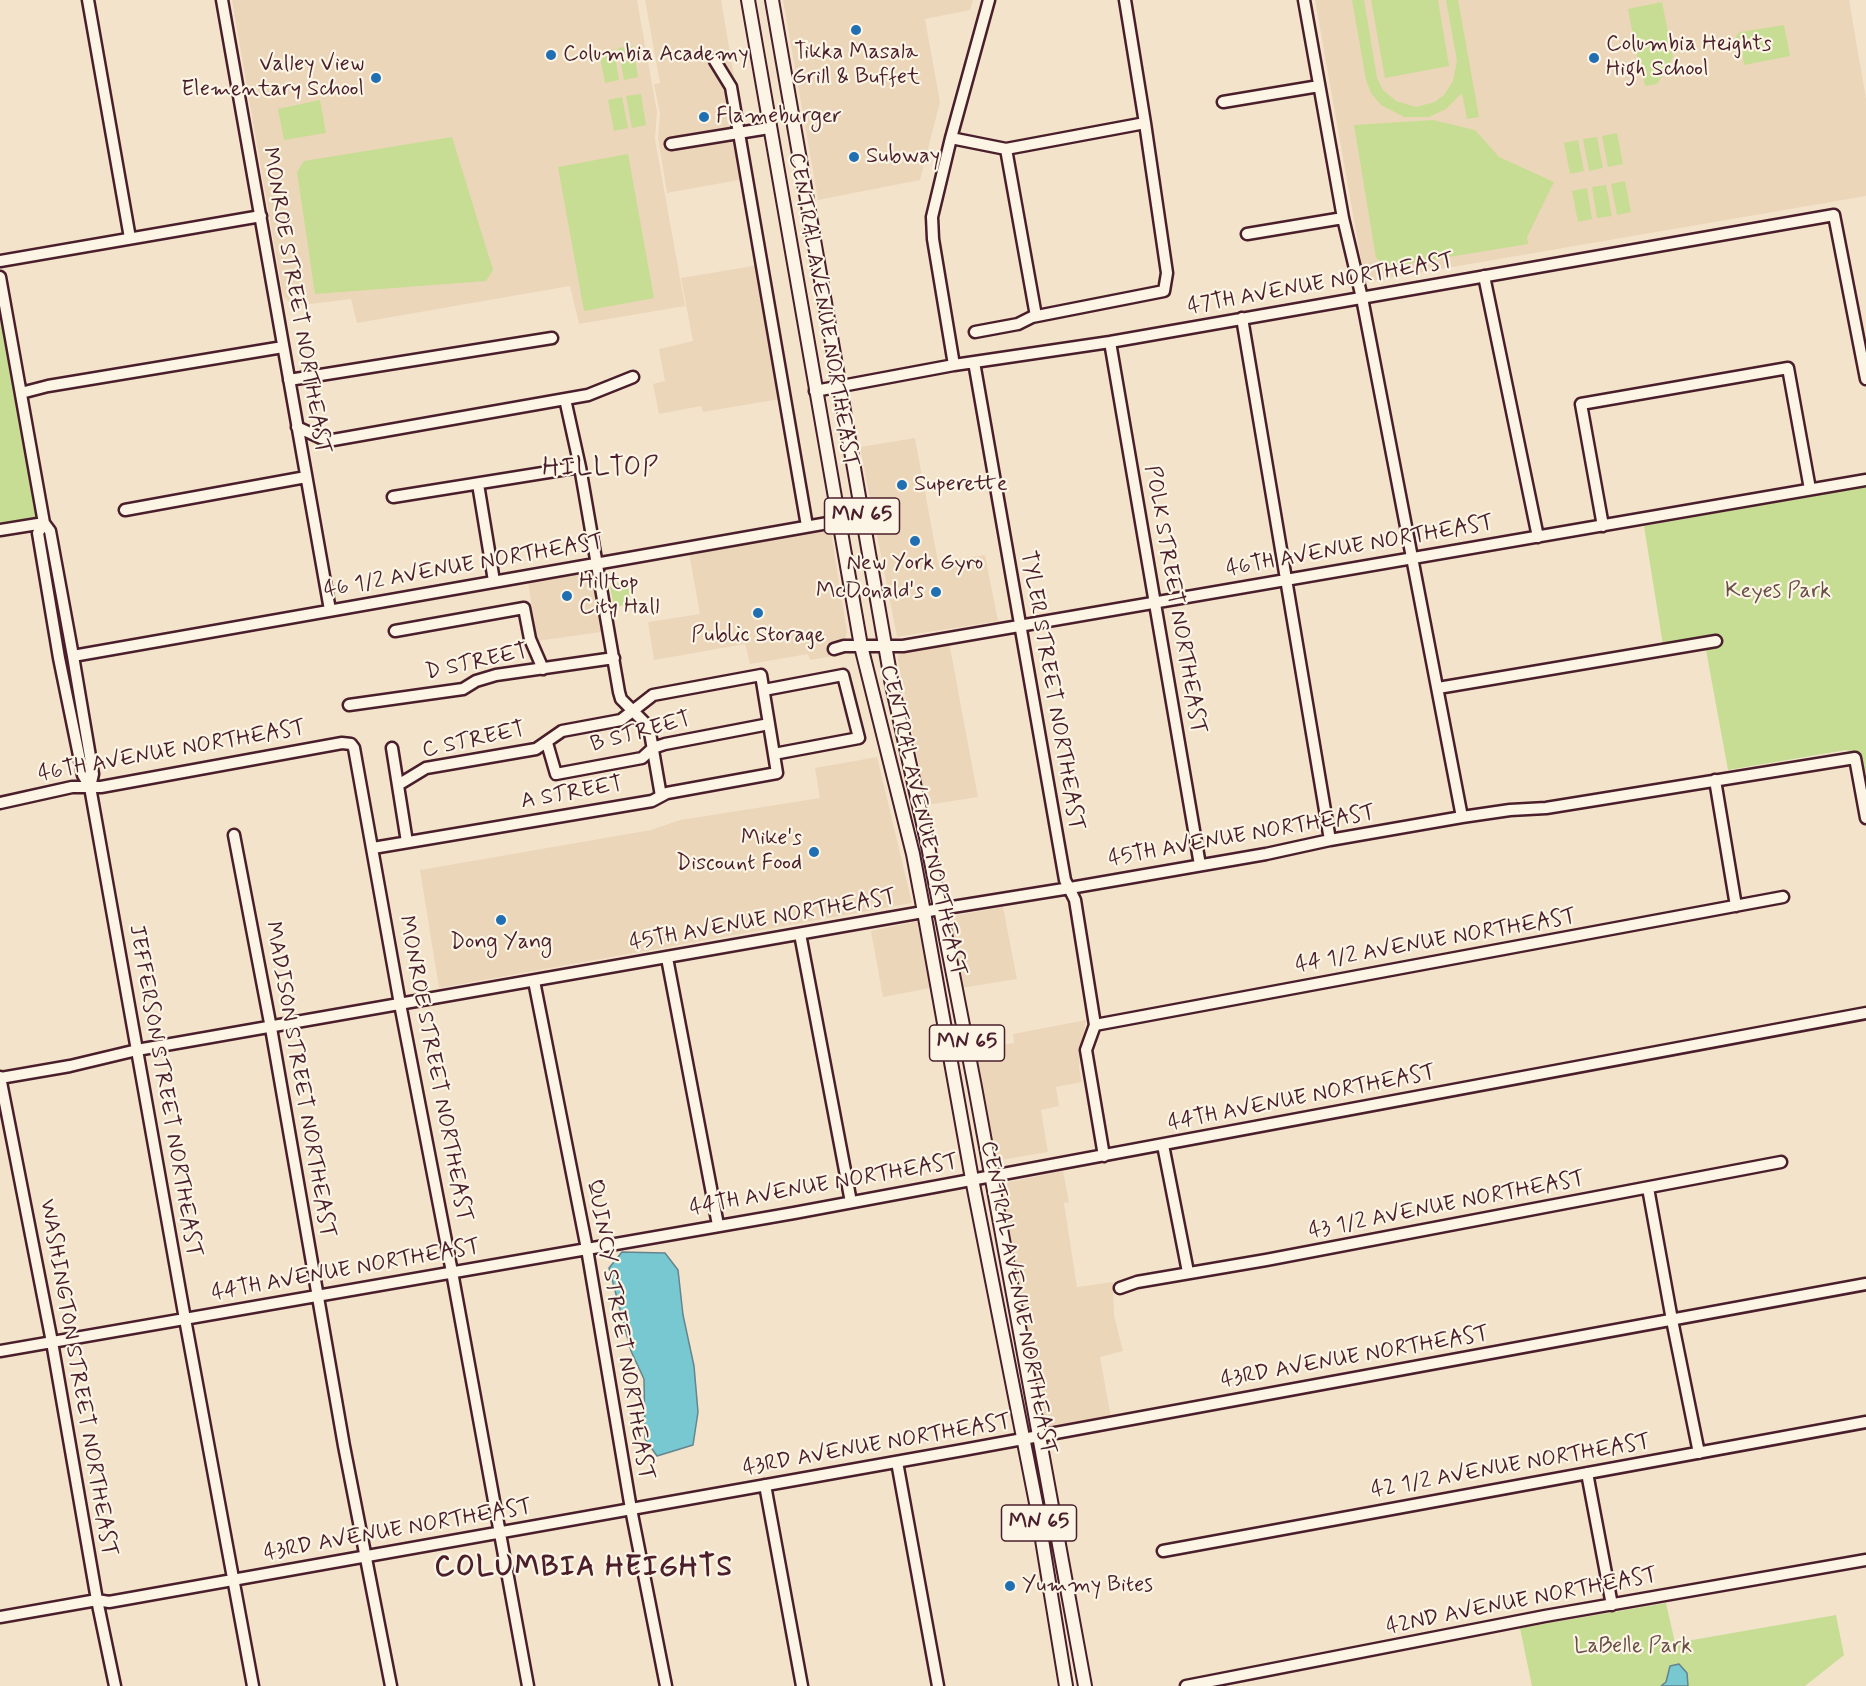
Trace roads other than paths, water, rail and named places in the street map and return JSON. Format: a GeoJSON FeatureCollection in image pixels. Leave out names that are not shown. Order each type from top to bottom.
{"type":"FeatureCollection","features":[{"type":"Feature","properties":{"kind":"main road","name":"CENTRAL AVENUE NORTHEAST"},"geometry":{"type":"LineString","coordinates":[[748,0],[861,646],[913,854],[972,1179],[1054,1607],[1066,1686]]}},
{"type":"Feature","properties":{"kind":"main road","name":"CENTRAL AVENUE NORTHEAST"},"geometry":{"type":"LineString","coordinates":[[772,0],[885,646],[940,909],[992,1176],[1085,1686]]}},
{"type":"Feature","properties":{"kind":"street"},"geometry":{"type":"LineString","coordinates":[[88,0],[130,238]]}},
{"type":"Feature","properties":{"kind":"street","name":"MONROE STREET NORTHEAST"},"geometry":{"type":"LineString","coordinates":[[222,0],[330,610]]}},
{"type":"Feature","properties":{"kind":"street"},"geometry":{"type":"LineString","coordinates":[[954,365],[933,239],[932,217],[989,0]]}},
{"type":"Feature","properties":{"kind":"street"},"geometry":{"type":"LineString","coordinates":[[975,332],[1018,324],[1036,316],[1164,291],[1167,273],[1125,0]]}},
{"type":"Feature","properties":{"kind":"street"},"geometry":{"type":"LineString","coordinates":[[1304,0],[1343,218],[1362,298],[1462,817]]}},
{"type":"Feature","properties":{"kind":"street"},"geometry":{"type":"LineString","coordinates":[[715,61],[731,87],[807,526]]}},
{"type":"Feature","properties":{"kind":"street"},"geometry":{"type":"LineString","coordinates":[[1223,102],[1319,86]]}},
{"type":"Feature","properties":{"kind":"street"},"geometry":{"type":"LineString","coordinates":[[951,138],[1006,149],[1145,123]]}},
{"type":"Feature","properties":{"kind":"street"},"geometry":{"type":"LineString","coordinates":[[671,144],[769,128]]}},
{"type":"Feature","properties":{"kind":"street"},"geometry":{"type":"LineString","coordinates":[[1006,149],[1036,316]]}},
{"type":"Feature","properties":{"kind":"street","name":"47TH AVENUE NORTHEAST"},"geometry":{"type":"LineString","coordinates":[[815,391],[954,365],[1110,342],[1834,215],[1866,379]]}},
{"type":"Feature","properties":{"kind":"street"},"geometry":{"type":"LineString","coordinates":[[0,261],[261,216]]}},
{"type":"Feature","properties":{"kind":"street"},"geometry":{"type":"LineString","coordinates":[[1247,234],[1343,218]]}},
{"type":"Feature","properties":{"kind":"street"},"geometry":{"type":"LineString","coordinates":[[1484,276],[1538,537]]}},
{"type":"Feature","properties":{"kind":"street","name":"JEFFERSON STREET NORTHEAST"},"geometry":{"type":"LineString","coordinates":[[0,277],[44,523],[50,531],[73,656],[93,774],[90,787]]}},
{"type":"Feature","properties":{"kind":"street"},"geometry":{"type":"LineString","coordinates":[[1242,318],[1330,840]]}},
{"type":"Feature","properties":{"kind":"street"},"geometry":{"type":"LineString","coordinates":[[289,380],[552,338]]}},
{"type":"Feature","properties":{"kind":"street","name":"POLK STREET NORTHEAST"},"geometry":{"type":"LineString","coordinates":[[1110,342],[1200,865]]}},
{"type":"Feature","properties":{"kind":"street"},"geometry":{"type":"LineString","coordinates":[[21,393],[48,386],[283,347]]}},
{"type":"Feature","properties":{"kind":"street","name":"TYLER STREET NORTHEAST"},"geometry":{"type":"LineString","coordinates":[[974,362],[1065,880],[1075,900],[1095,1025]]}},
{"type":"Feature","properties":{"kind":"street"},"geometry":{"type":"LineString","coordinates":[[1603,526],[1581,404],[1788,368],[1810,489]]}},
{"type":"Feature","properties":{"kind":"street"},"geometry":{"type":"LineString","coordinates":[[297,427],[321,438],[333,440],[588,395],[633,377]]}},
{"type":"Feature","properties":{"kind":"street"},"geometry":{"type":"LineString","coordinates":[[566,399],[621,699],[648,727],[661,796]]}},
{"type":"Feature","properties":{"kind":"street"},"geometry":{"type":"LineString","coordinates":[[393,497],[580,467]]}},
{"type":"Feature","properties":{"kind":"street"},"geometry":{"type":"LineString","coordinates":[[125,510],[306,477]]}},
{"type":"Feature","properties":{"kind":"street","name":"46TH AVENUE NORTHEAST"},"geometry":{"type":"LineString","coordinates":[[834,649],[903,645],[1866,480]]}},
{"type":"Feature","properties":{"kind":"street"},"geometry":{"type":"LineString","coordinates":[[478,484],[495,581]]}},
{"type":"Feature","properties":{"kind":"street","name":"46 1/2 AVENUE NORTHEAST"},"geometry":{"type":"LineString","coordinates":[[73,656],[862,517]]}},
{"type":"Feature","properties":{"kind":"street"},"geometry":{"type":"LineString","coordinates":[[0,530],[44,523]]}},
{"type":"Feature","properties":{"kind":"street","name":"JEFFERSON STREET NORTHEAST"},"geometry":{"type":"LineString","coordinates":[[44,523],[38,533],[59,658],[83,775],[90,787],[253,1686]]}},
{"type":"Feature","properties":{"kind":"street"},"geometry":{"type":"LineString","coordinates":[[395,631],[524,608],[530,639],[543,669]]}},
{"type":"Feature","properties":{"kind":"street"},"geometry":{"type":"LineString","coordinates":[[1438,688],[1716,641]]}},
{"type":"Feature","properties":{"kind":"street","name":"D STREET"},"geometry":{"type":"LineString","coordinates":[[349,705],[463,689],[476,681],[496,675],[614,658]]}},
{"type":"Feature","properties":{"kind":"street","name":"C STREET"},"geometry":{"type":"LineString","coordinates":[[398,785],[426,768],[536,750],[562,731],[621,720],[653,695],[761,675],[764,690]]}},
{"type":"Feature","properties":{"kind":"street"},"geometry":{"type":"LineString","coordinates":[[843,675],[859,738],[774,754],[769,724],[764,690],[843,675]]}},
{"type":"Feature","properties":{"kind":"street","name":"B STREET"},"geometry":{"type":"LineString","coordinates":[[547,743],[556,774],[642,758],[653,748],[665,744],[769,724]]}},
{"type":"Feature","properties":{"kind":"street","name":"46TH AVENUE NORTHEAST"},"geometry":{"type":"LineString","coordinates":[[0,803],[72,787],[101,787],[342,743],[351,744]]}},
{"type":"Feature","properties":{"kind":"street","name":"MONROE STREET NORTHEAST"},"geometry":{"type":"LineString","coordinates":[[351,744],[356,752],[400,1004],[501,1532],[528,1686]]}},
{"type":"Feature","properties":{"kind":"street"},"geometry":{"type":"LineString","coordinates":[[392,748],[407,842]]}},
{"type":"Feature","properties":{"kind":"street","name":"A STREET"},"geometry":{"type":"LineString","coordinates":[[373,849],[651,801],[666,793],[777,773],[774,754]]}},
{"type":"Feature","properties":{"kind":"street","name":"45TH AVENUE NORTHEAST"},"geometry":{"type":"LineString","coordinates":[[0,1078],[70,1066],[137,1050],[1070,888],[1462,817],[1510,810],[1546,808],[1855,758],[1866,818]]}},
{"type":"Feature","properties":{"kind":"street"},"geometry":{"type":"LineString","coordinates":[[1716,780],[1736,906]]}},
{"type":"Feature","properties":{"kind":"street","name":"MADISON STREET NORTHEAST"},"geometry":{"type":"LineString","coordinates":[[234,834],[391,1686]]}},
{"type":"Feature","properties":{"kind":"street","name":"44 1/2 AVENUE NORTHEAST"},"geometry":{"type":"LineString","coordinates":[[1095,1025],[1783,897]]}},
{"type":"Feature","properties":{"kind":"street"},"geometry":{"type":"LineString","coordinates":[[800,934],[851,1202]]}},
{"type":"Feature","properties":{"kind":"street"},"geometry":{"type":"LineString","coordinates":[[667,958],[718,1225]]}},
{"type":"Feature","properties":{"kind":"street","name":"QUINCY STREET NORTHEAST"},"geometry":{"type":"LineString","coordinates":[[534,981],[587,1249],[631,1509],[666,1686]]}},
{"type":"Feature","properties":{"kind":"street","name":"44TH AVENUE NORTHEAST"},"geometry":{"type":"LineString","coordinates":[[0,1351],[851,1202],[1866,1013]]}},
{"type":"Feature","properties":{"kind":"street"},"geometry":{"type":"LineString","coordinates":[[1095,1025],[1086,1050],[1104,1156]]}},
{"type":"Feature","properties":{"kind":"street","name":"WASHINGTON STREET NORTHEAST"},"geometry":{"type":"LineString","coordinates":[[0,1078],[52,1342],[97,1600],[115,1686]]}},
{"type":"Feature","properties":{"kind":"street"},"geometry":{"type":"LineString","coordinates":[[1163,1145],[1188,1272]]}},
{"type":"Feature","properties":{"kind":"street","name":"43 1/2 AVENUE NORTHEAST"},"geometry":{"type":"LineString","coordinates":[[1120,1288],[1137,1282],[1188,1272],[1781,1162]]}},
{"type":"Feature","properties":{"kind":"street"},"geometry":{"type":"LineString","coordinates":[[1648,1188],[1699,1453]]}},
{"type":"Feature","properties":{"kind":"street","name":"43RD AVENUE NORTHEAST"},"geometry":{"type":"LineString","coordinates":[[0,1617],[97,1600],[109,1602],[897,1462],[1866,1284]]}},
{"type":"Feature","properties":{"kind":"street","name":"42 1/2 AVENUE NORTHEAST"},"geometry":{"type":"LineString","coordinates":[[1163,1551],[1866,1422]]}},
{"type":"Feature","properties":{"kind":"street"},"geometry":{"type":"LineString","coordinates":[[897,1462],[938,1686]]}},
{"type":"Feature","properties":{"kind":"street"},"geometry":{"type":"LineString","coordinates":[[1587,1473],[1612,1605]]}},
{"type":"Feature","properties":{"kind":"street"},"geometry":{"type":"LineString","coordinates":[[765,1485],[802,1686]]}},
{"type":"Feature","properties":{"kind":"street","name":"42ND AVENUE NORTHEAST"},"geometry":{"type":"LineString","coordinates":[[1186,1686],[1612,1605],[1866,1560]]}},
{"type":"Feature","properties":{"kind":"water"},"geometry":{"type":"Polygon","coordinates":[[[622,1252],[665,1253],[678,1270],[683,1315],[694,1366],[698,1412],[693,1445],[657,1456],[645,1439],[644,1379],[631,1351],[609,1268],[622,1252]]]}},
{"type":"Feature","properties":{"kind":"water"},"geometry":{"type":"Polygon","coordinates":[[[1679,1664],[1687,1673],[1688,1686],[1661,1686],[1666,1682],[1670,1666],[1679,1664]]]}},
{"type":"Feature","properties":{"kind":"place","name":"Tikka Masala Grill & Buffet"},"geometry":{"type":"Point","coordinates":[856,30]}},
{"type":"Feature","properties":{"kind":"place","name":"Columbia Academy"},"geometry":{"type":"Point","coordinates":[551,55]}},
{"type":"Feature","properties":{"kind":"place","name":"Columbia Heights High School"},"geometry":{"type":"Point","coordinates":[1594,58]}},
{"type":"Feature","properties":{"kind":"place","name":"Valley View Elementary School"},"geometry":{"type":"Point","coordinates":[376,78]}},
{"type":"Feature","properties":{"kind":"place","name":"Flameburger"},"geometry":{"type":"Point","coordinates":[704,117]}},
{"type":"Feature","properties":{"kind":"place","name":"Subway"},"geometry":{"type":"Point","coordinates":[854,157]}},
{"type":"Feature","properties":{"kind":"place","name":"Superette"},"geometry":{"type":"Point","coordinates":[902,485]}},
{"type":"Feature","properties":{"kind":"place","name":"New York Gyro"},"geometry":{"type":"Point","coordinates":[915,541]}},
{"type":"Feature","properties":{"kind":"place","name":"McDonald's"},"geometry":{"type":"Point","coordinates":[936,592]}},
{"type":"Feature","properties":{"kind":"place","name":"Hilltop City Hall"},"geometry":{"type":"Point","coordinates":[567,596]}},
{"type":"Feature","properties":{"kind":"place","name":"Public Storage"},"geometry":{"type":"Point","coordinates":[758,613]}},
{"type":"Feature","properties":{"kind":"place","name":"Mike's Discount Food"},"geometry":{"type":"Point","coordinates":[814,852]}},
{"type":"Feature","properties":{"kind":"place","name":"Dong Yang"},"geometry":{"type":"Point","coordinates":[501,920]}},
{"type":"Feature","properties":{"kind":"place","name":"Yummy Bites"},"geometry":{"type":"Point","coordinates":[1010,1586]}},
{"type":"Feature","properties":{"kind":"district","name":"HILLTOP"},"geometry":{"type":"Point","coordinates":[601,470]}},
{"type":"Feature","properties":{"kind":"district","name":"COLUMBIA HEIGHTS"},"geometry":{"type":"Point","coordinates":[584,1569]}},
{"type":"Feature","properties":{"kind":"park label","name":"Keyes Park"},"geometry":{"type":"Point","coordinates":[1778,592]}},
{"type":"Feature","properties":{"kind":"park label","name":"LaBelle Park"},"geometry":{"type":"Point","coordinates":[1633,1647]}}]}
